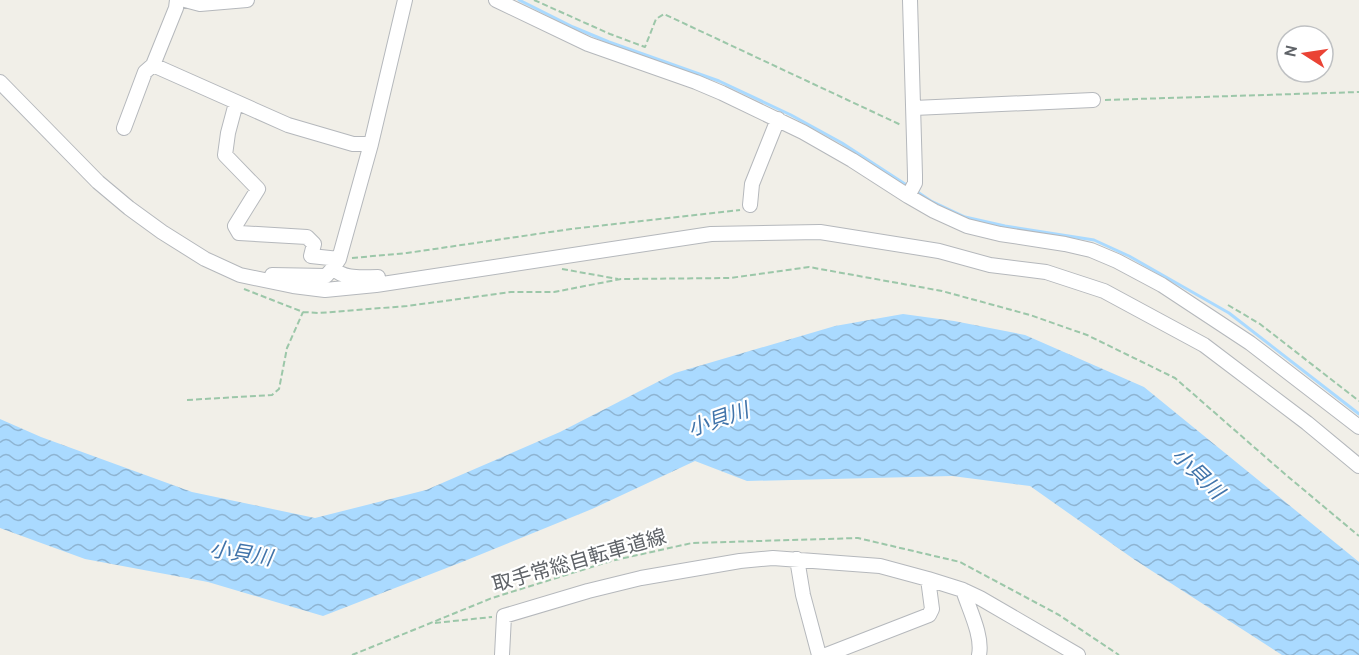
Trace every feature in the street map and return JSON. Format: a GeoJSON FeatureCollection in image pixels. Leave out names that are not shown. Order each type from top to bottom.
{"type":"FeatureCollection","features":[{"type":"Feature","properties":{"kind":"street"},"geometry":{"type":"LineString","coordinates":[[124,128],[145,72],[153,65],[176,8],[177,0]]}},
{"type":"Feature","properties":{"kind":"street"},"geometry":{"type":"LineString","coordinates":[[185,0],[200,4],[247,0]]}},
{"type":"Feature","properties":{"kind":"street"},"geometry":{"type":"LineString","coordinates":[[237,273],[326,276],[336,263],[371,144],[405,0]]}},
{"type":"Feature","properties":{"kind":"street"},"geometry":{"type":"LineString","coordinates":[[496,0],[588,44],[696,82],[778,119],[852,160],[934,211],[967,226],[1000,234],[1074,246],[1091,250],[1117,261],[1162,285],[1250,343],[1359,427]]}},
{"type":"Feature","properties":{"kind":"street"},"geometry":{"type":"LineString","coordinates":[[908,196],[915,183],[910,0]]}},
{"type":"Feature","properties":{"kind":"street"},"geometry":{"type":"LineString","coordinates":[[153,65],[288,125],[353,144],[371,144]]}},
{"type":"Feature","properties":{"kind":"street"},"geometry":{"type":"LineString","coordinates":[[0,82],[98,183],[162,232],[205,259],[237,273],[292,286],[325,290],[376,285],[711,234],[820,232],[939,251],[990,265],[1046,272],[1104,291],[1204,345],[1307,423],[1359,466]]}},
{"type":"Feature","properties":{"kind":"street"},"geometry":{"type":"LineString","coordinates":[[914,108],[1093,100]]}},
{"type":"Feature","properties":{"kind":"street"},"geometry":{"type":"LineString","coordinates":[[236,103],[228,132],[225,155],[258,189],[235,226],[238,233],[307,237],[314,244],[312,256],[336,263]]}},
{"type":"Feature","properties":{"kind":"street"},"geometry":{"type":"LineString","coordinates":[[750,205],[752,184],[778,119]]}},
{"type":"Feature","properties":{"kind":"street"},"geometry":{"type":"LineString","coordinates":[[336,263],[339,275],[425,277]]}},
{"type":"Feature","properties":{"kind":"street"},"geometry":{"type":"LineString","coordinates":[[502,655],[504,616],[641,578],[740,561],[773,558],[880,566],[963,590],[1078,655]]}},
{"type":"Feature","properties":{"kind":"street"},"geometry":{"type":"LineString","coordinates":[[797,559],[803,595],[819,655]]}},
{"type":"Feature","properties":{"kind":"street"},"geometry":{"type":"LineString","coordinates":[[826,655],[929,615],[932,609],[928,579]]}},
{"type":"Feature","properties":{"kind":"street"},"geometry":{"type":"LineString","coordinates":[[963,590],[978,638],[979,655]]}},
{"type":"Feature","properties":{"kind":"path"},"geometry":{"type":"LineString","coordinates":[[534,0],[645,47],[656,19],[664,14],[914,132]]}},
{"type":"Feature","properties":{"kind":"path"},"geometry":{"type":"LineString","coordinates":[[1093,100],[1359,92]]}},
{"type":"Feature","properties":{"kind":"path"},"geometry":{"type":"LineString","coordinates":[[336,263],[571,229],[742,210],[750,205]]}},
{"type":"Feature","properties":{"kind":"path"},"geometry":{"type":"LineString","coordinates":[[560,269],[621,279],[730,278],[809,267],[942,291],[1030,315],[1087,335],[1175,378],[1286,476],[1359,536]]}},
{"type":"Feature","properties":{"kind":"path"},"geometry":{"type":"LineString","coordinates":[[237,273],[234,281],[245,290],[303,312],[319,314],[407,306],[511,292],[554,292],[621,279]]}},
{"type":"Feature","properties":{"kind":"path"},"geometry":{"type":"LineString","coordinates":[[1228,304],[1260,324],[1359,401]]}},
{"type":"Feature","properties":{"kind":"path"},"geometry":{"type":"LineString","coordinates":[[187,400],[272,395],[279,389],[288,348],[303,312]]}},
{"type":"Feature","properties":{"kind":"path","name":"取手常総自転車道線"},"geometry":{"type":"LineString","coordinates":[[352,655],[492,598],[611,561],[692,543],[858,538],[960,562],[1059,615],[1119,655]]}},
{"type":"Feature","properties":{"kind":"path"},"geometry":{"type":"LineString","coordinates":[[430,623],[504,616]]}},
{"type":"Feature","properties":{"kind":"water","name":"小貝川"},"geometry":{"type":"Polygon","coordinates":[[[903,314],[1025,335],[1144,387],[1359,562],[1359,655],[1282,655],[1135,560],[1030,486],[952,476],[747,481],[695,461],[592,509],[323,616],[208,582],[85,559],[0,528],[0,419],[41,437],[192,492],[315,518],[426,490],[560,432],[675,373],[835,326],[903,314]]]}},
{"type":"Feature","properties":{"kind":"waterway"},"geometry":{"type":"LineString","coordinates":[[519,0],[573,27],[719,81],[791,115],[842,143],[908,186]]}},
{"type":"Feature","properties":{"kind":"waterway"},"geometry":{"type":"LineString","coordinates":[[916,191],[931,201],[965,217],[1005,226],[1094,240],[1129,256],[1229,313],[1359,414]]}}]}
